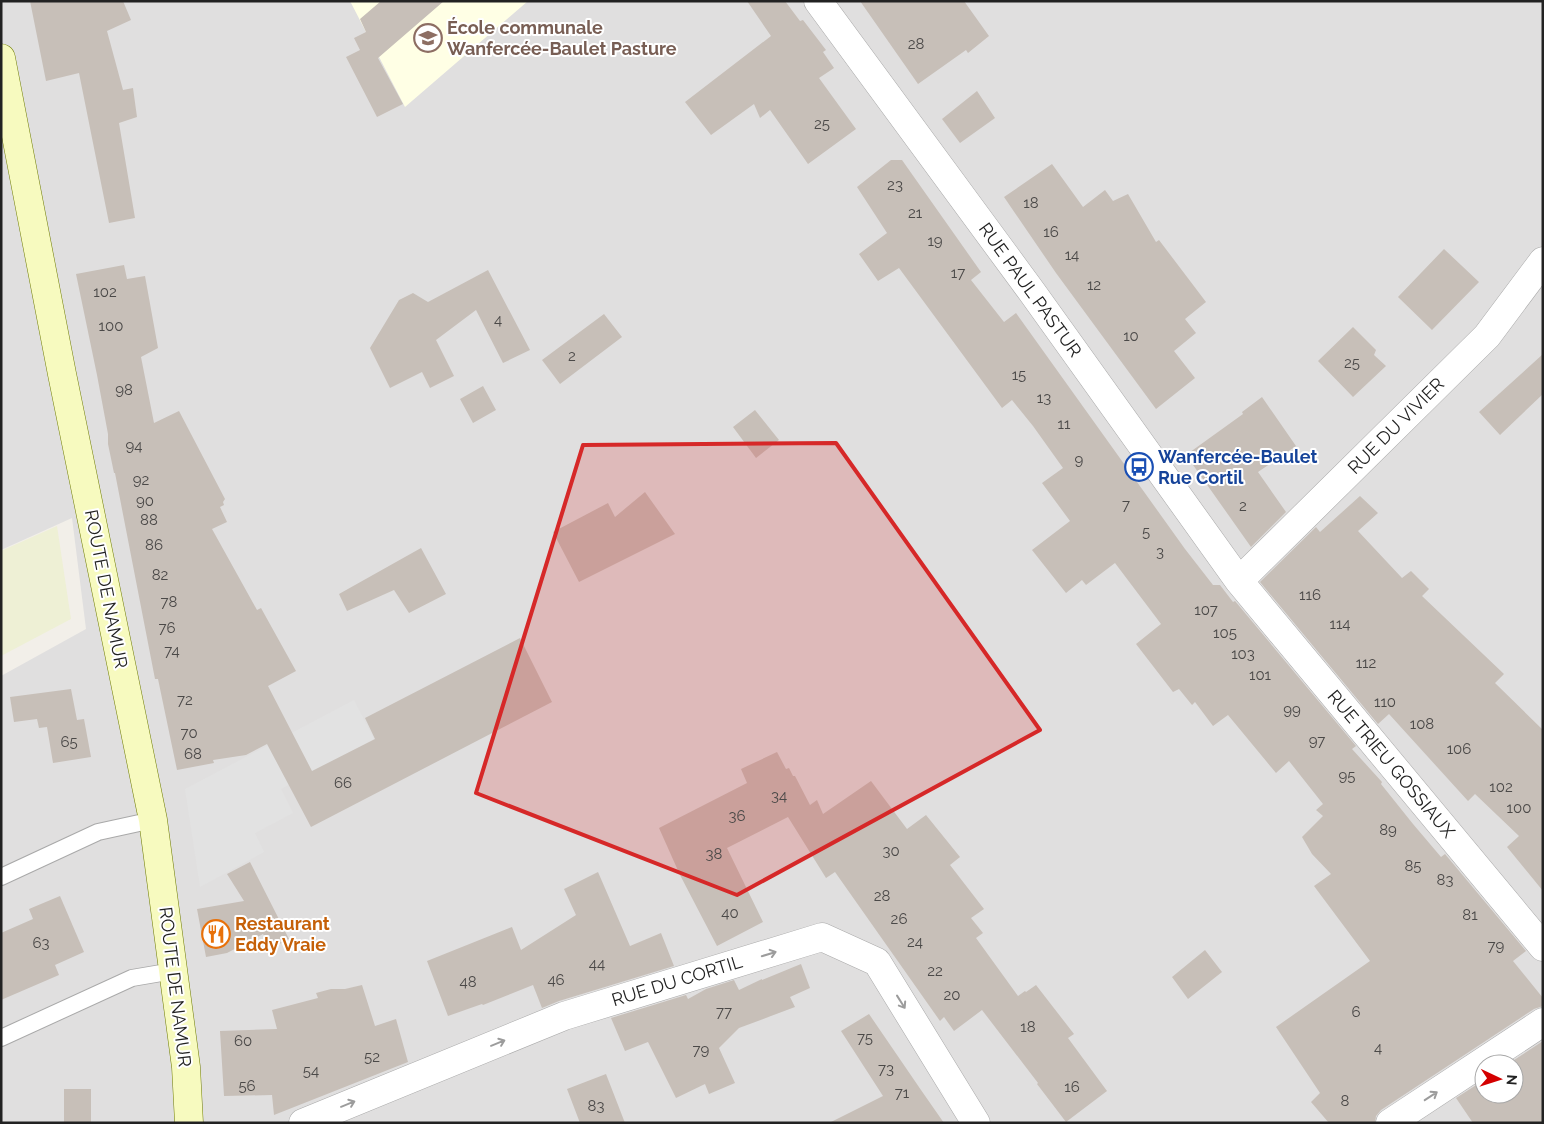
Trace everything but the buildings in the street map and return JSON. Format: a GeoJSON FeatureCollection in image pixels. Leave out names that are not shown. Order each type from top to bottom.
{"type":"FeatureCollection","features":[{"type":"Feature","properties":{"kind":"main road","name":"ROUTE DE NAMUR"},"geometry":{"type":"LineString","coordinates":[[2,64],[64,384],[153,820],[186,1067],[189,1123]]}},
{"type":"Feature","properties":{"kind":"street","name":"RUE PAUL PASTUR"},"geometry":{"type":"LineString","coordinates":[[818,1],[1032,292],[1239,581]]}},
{"type":"Feature","properties":{"kind":"street","name":"RUE DU VIVIER"},"geometry":{"type":"LineString","coordinates":[[1239,581],[1487,336],[1543,261]]}},
{"type":"Feature","properties":{"kind":"street","name":"RUE TRIEU GOSSIAUX"},"geometry":{"type":"LineString","coordinates":[[1239,581],[1543,947]]}},
{"type":"Feature","properties":{"kind":"street","name":"RUE DU CORTIL"},"geometry":{"type":"LineString","coordinates":[[303,1123],[564,1016],[822,937],[877,962],[976,1123]]}},
{"type":"Feature","properties":{"kind":"street"},"geometry":{"type":"LineString","coordinates":[[1390,1123],[1543,1022]]}},
{"type":"Feature","properties":{"kind":"lane"},"geometry":{"type":"LineString","coordinates":[[1,877],[98,832],[153,820]]}},
{"type":"Feature","properties":{"kind":"lane"},"geometry":{"type":"LineString","coordinates":[[1,1038],[132,978],[173,971]]}},
{"type":"Feature","properties":{"kind":"highlighted area"},"geometry":{"type":"Polygon","coordinates":[[[836,443],[1040,730],[737,895],[476,793],[583,445],[836,443]]]}},
{"type":"Feature","properties":{"kind":"shaded area"},"geometry":{"type":"Polygon","coordinates":[[[1,1],[1543,1],[1543,1123],[1,1123],[1,676],[86,629],[72,518],[1,550],[1,1]]]}},
{"type":"Feature","properties":{"kind":"shaded area","name":"École communale Wanfercée-Baulet Pasture"},"geometry":{"type":"Polygon","coordinates":[[[350,1],[528,1],[405,107],[350,1]]]}},
{"type":"Feature","properties":{"kind":"shaded area"},"geometry":{"type":"Polygon","coordinates":[[[57,526],[71,619],[1,656],[1,551],[57,526]]]}},
{"type":"Feature","properties":{"kind":"shaded area"},"geometry":{"type":"Polygon","coordinates":[[[354,700],[374,739],[281,789],[293,813],[255,833],[264,852],[200,887],[185,789],[354,700]]]}},
{"type":"Feature","properties":{"kind":"place","name":"École communale Wanfercée-Baulet Pasture"},"geometry":{"type":"Point","coordinates":[428,38]}},
{"type":"Feature","properties":{"kind":"place","name":"Wanfercée-Baulet Rue Cortil"},"geometry":{"type":"Point","coordinates":[1139,467]}},
{"type":"Feature","properties":{"kind":"place","name":"Restaurant Eddy Vraie"},"geometry":{"type":"Point","coordinates":[216,934]}}]}
